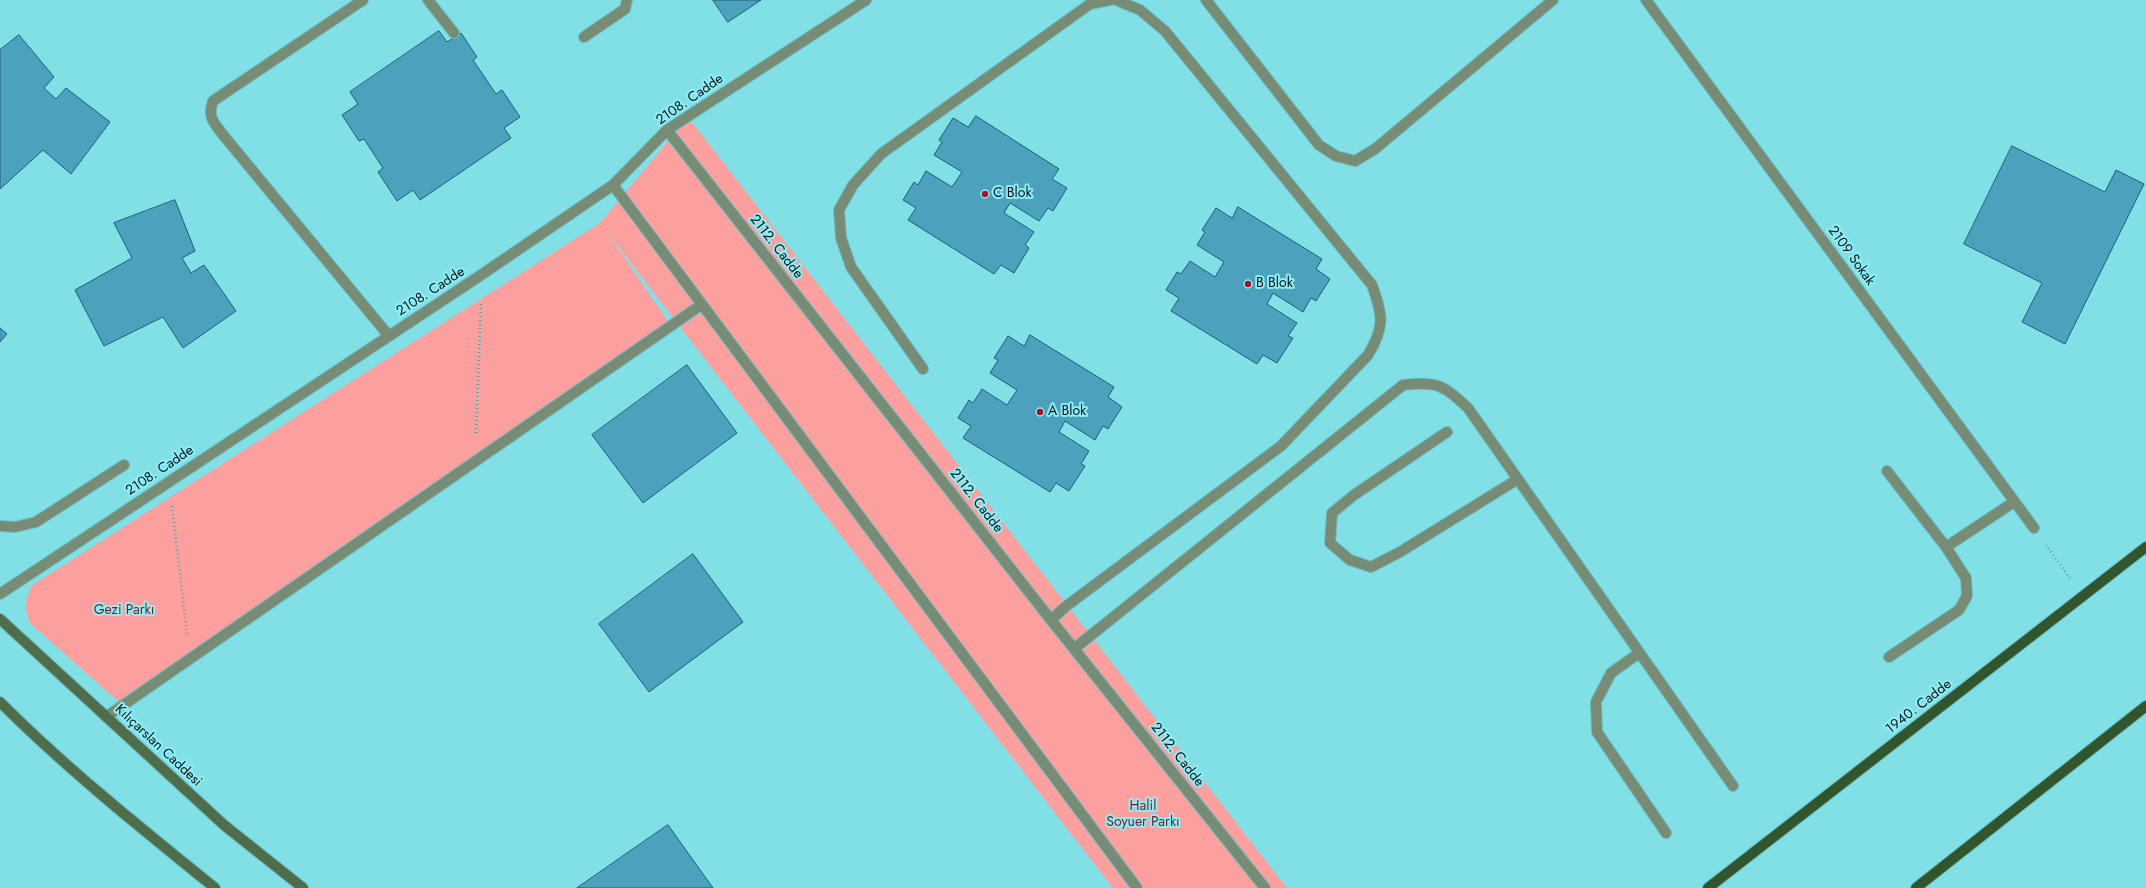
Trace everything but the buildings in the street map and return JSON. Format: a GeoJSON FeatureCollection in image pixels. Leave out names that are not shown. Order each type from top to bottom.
{"type":"FeatureCollection","features":[{"type":"Feature","properties":{"kind":"main road","name":"1940. Cadde"},"geometry":{"type":"LineString","coordinates":[[1708,888],[2146,547]]}},
{"type":"Feature","properties":{"kind":"main road","name":"Kılıçarslan Caddesi"},"geometry":{"type":"LineString","coordinates":[[0,619],[224,825],[303,888]]}},
{"type":"Feature","properties":{"kind":"main road"},"geometry":{"type":"LineString","coordinates":[[0,702],[27,729],[104,797],[215,888]]}},
{"type":"Feature","properties":{"kind":"main road"},"geometry":{"type":"LineString","coordinates":[[1916,888],[2146,706]]}},
{"type":"Feature","properties":{"kind":"street"},"geometry":{"type":"LineString","coordinates":[[363,0],[213,101],[210,110],[213,121],[224,136],[389,336]]}},
{"type":"Feature","properties":{"kind":"street"},"geometry":{"type":"LineString","coordinates":[[428,0],[454,33]]}},
{"type":"Feature","properties":{"kind":"street"},"geometry":{"type":"LineString","coordinates":[[584,37],[625,9],[627,0]]}},
{"type":"Feature","properties":{"kind":"street","name":"2108. Cadde"},"geometry":{"type":"LineString","coordinates":[[0,594],[482,275],[613,185],[667,130],[866,0]]}},
{"type":"Feature","properties":{"kind":"street"},"geometry":{"type":"LineString","coordinates":[[923,369],[851,267],[841,238],[839,210],[852,185],[881,154],[1090,4],[1110,0]]}},
{"type":"Feature","properties":{"kind":"street"},"geometry":{"type":"LineString","coordinates":[[1051,620],[1065,606],[1281,446],[1368,355],[1378,338],[1381,311],[1372,285],[1165,31],[1140,10],[1116,0]]}},
{"type":"Feature","properties":{"kind":"street"},"geometry":{"type":"LineString","coordinates":[[1206,0],[1319,145],[1336,156],[1354,161],[1375,149],[1553,0]]}},
{"type":"Feature","properties":{"kind":"street","name":"2109 Sokak"},"geometry":{"type":"LineString","coordinates":[[1646,0],[2034,528]]}},
{"type":"Feature","properties":{"kind":"street","name":"2112. Cadde"},"geometry":{"type":"LineString","coordinates":[[667,130],[1051,620],[1075,648],[1265,888]]}},
{"type":"Feature","properties":{"kind":"street"},"geometry":{"type":"LineString","coordinates":[[613,185],[701,305],[1138,888]]}},
{"type":"Feature","properties":{"kind":"street"},"geometry":{"type":"LineString","coordinates":[[106,717],[701,305]]}},
{"type":"Feature","properties":{"kind":"street"},"geometry":{"type":"LineString","coordinates":[[1075,648],[1403,385],[1427,382],[1448,390],[1468,408],[1734,786]]}},
{"type":"Feature","properties":{"kind":"street"},"geometry":{"type":"LineString","coordinates":[[1447,432],[1354,496],[1332,513],[1330,543],[1350,560],[1371,567],[1400,552],[1518,479]]}},
{"type":"Feature","properties":{"kind":"street"},"geometry":{"type":"LineString","coordinates":[[0,526],[15,527],[36,522],[124,465]]}},
{"type":"Feature","properties":{"kind":"street"},"geometry":{"type":"LineString","coordinates":[[1887,470],[1946,547],[1966,578],[1967,596],[1959,610],[1889,657]]}},
{"type":"Feature","properties":{"kind":"street"},"geometry":{"type":"LineString","coordinates":[[1946,547],[2014,502]]}},
{"type":"Feature","properties":{"kind":"street"},"geometry":{"type":"LineString","coordinates":[[1639,653],[1611,673],[1596,702],[1597,732],[1666,833]]}},
{"type":"Feature","properties":{"kind":"path"},"geometry":{"type":"LineString","coordinates":[[475,461],[482,275]]}},
{"type":"Feature","properties":{"kind":"path"},"geometry":{"type":"LineString","coordinates":[[170,481],[190,658]]}},
{"type":"Feature","properties":{"kind":"path"},"geometry":{"type":"LineString","coordinates":[[2034,528],[2084,596]]}},
{"type":"Feature","properties":{"kind":"green space"},"geometry":{"type":"Polygon","coordinates":[[[688,117],[1287,888],[1113,888],[607,232],[668,321],[119,702],[29,622],[25,605],[31,586],[600,223],[688,117]]]}},
{"type":"Feature","properties":{"kind":"place","name":"C Blok"},"geometry":{"type":"Point","coordinates":[985,194]}},
{"type":"Feature","properties":{"kind":"place","name":"B Blok"},"geometry":{"type":"Point","coordinates":[1248,284]}},
{"type":"Feature","properties":{"kind":"place","name":"A Blok"},"geometry":{"type":"Point","coordinates":[1040,412]}},
{"type":"Feature","properties":{"kind":"park label","name":"Gezi Parkı"},"geometry":{"type":"Point","coordinates":[124,611]}},
{"type":"Feature","properties":{"kind":"park label","name":"Halil Soyuer Parkı"},"geometry":{"type":"Point","coordinates":[1143,816]}}]}
